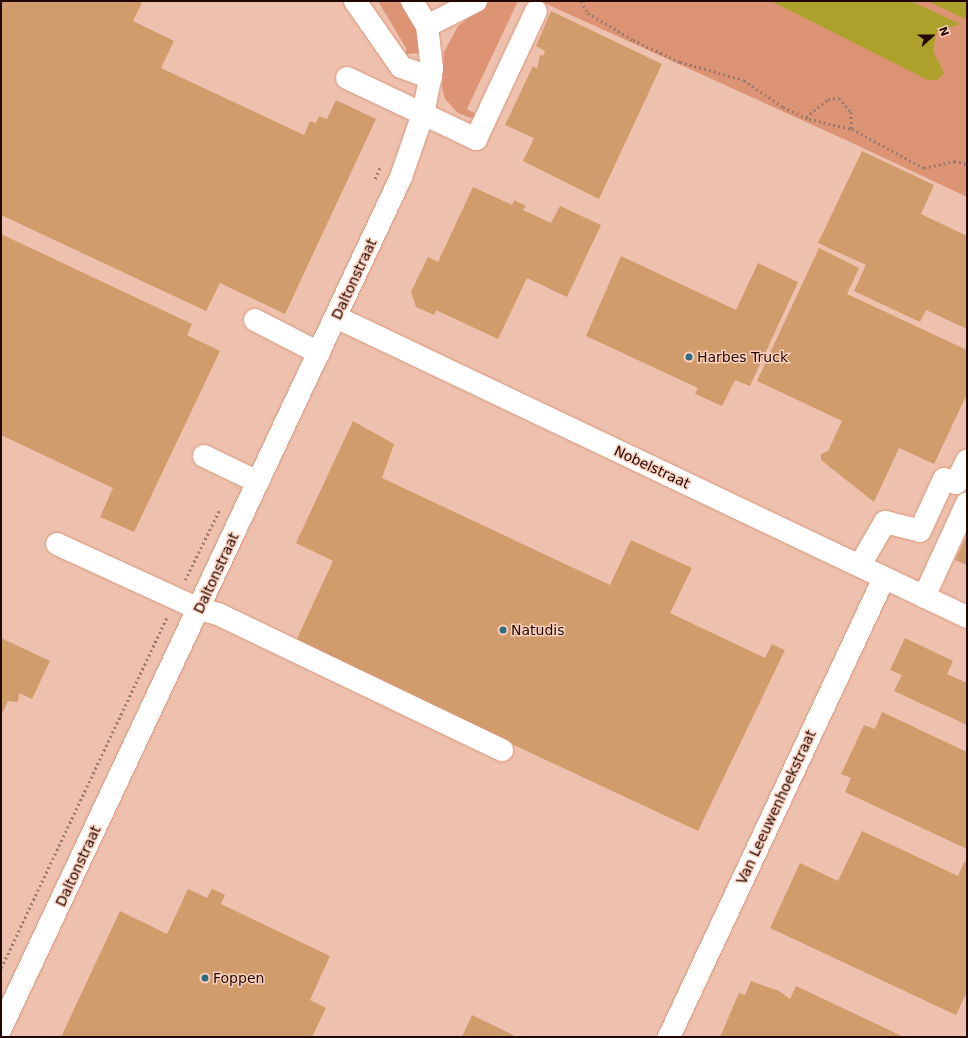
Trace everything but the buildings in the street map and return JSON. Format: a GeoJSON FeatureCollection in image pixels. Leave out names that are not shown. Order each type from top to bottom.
{"type":"FeatureCollection","features":[{"type":"Feature","properties":{"kind":"street"},"geometry":{"type":"LineString","coordinates":[[355,1],[401,67],[431,78]]}},
{"type":"Feature","properties":{"kind":"street","name":"Daltonstraat"},"geometry":{"type":"LineString","coordinates":[[1,1028],[208,611],[258,482],[401,177],[423,114],[431,78],[427,26],[412,1]]}},
{"type":"Feature","properties":{"kind":"street"},"geometry":{"type":"LineString","coordinates":[[427,26],[476,1]]}},
{"type":"Feature","properties":{"kind":"street"},"geometry":{"type":"LineString","coordinates":[[347,78],[476,139],[536,11]]}},
{"type":"Feature","properties":{"kind":"street","name":"Nobelstraat"},"geometry":{"type":"LineString","coordinates":[[336,317],[967,617]]}},
{"type":"Feature","properties":{"kind":"street"},"geometry":{"type":"LineString","coordinates":[[255,320],[319,353]]}},
{"type":"Feature","properties":{"kind":"street"},"geometry":{"type":"LineString","coordinates":[[204,456],[258,482]]}},
{"type":"Feature","properties":{"kind":"street"},"geometry":{"type":"LineString","coordinates":[[860,565],[885,522],[920,531],[944,479],[956,483],[967,460]]}},
{"type":"Feature","properties":{"kind":"street"},"geometry":{"type":"LineString","coordinates":[[924,597],[967,503]]}},
{"type":"Feature","properties":{"kind":"street"},"geometry":{"type":"LineString","coordinates":[[57,544],[208,611],[502,750]]}},
{"type":"Feature","properties":{"kind":"street","name":"Van Leeuwenhoekstraat"},"geometry":{"type":"LineString","coordinates":[[669,1037],[884,578]]}},
{"type":"Feature","properties":{"kind":"path"},"geometry":{"type":"LineString","coordinates":[[581,1],[588,13],[633,40],[680,62],[744,80],[783,107],[806,118],[852,129],[924,168],[954,161],[967,164]]}},
{"type":"Feature","properties":{"kind":"path"},"geometry":{"type":"LineString","coordinates":[[806,118],[828,99],[839,98],[851,112],[852,129]]}},
{"type":"Feature","properties":{"kind":"path"},"geometry":{"type":"LineString","coordinates":[[372,187],[385,158]]}},
{"type":"Feature","properties":{"kind":"path","name":"Daltonstraat"},"geometry":{"type":"LineString","coordinates":[[1,968],[176,598],[221,508]]}},
{"type":"Feature","properties":{"kind":"shaded area"},"geometry":{"type":"Polygon","coordinates":[[[1,1],[587,1],[967,170],[967,1037],[1,1037],[1,1]]]}},
{"type":"Feature","properties":{"kind":"shaded area"},"geometry":{"type":"Polygon","coordinates":[[[378,1],[399,1],[417,31],[421,53],[406,54],[406,48],[378,1]]]}},
{"type":"Feature","properties":{"kind":"shaded area"},"geometry":{"type":"Polygon","coordinates":[[[491,1],[518,1],[467,109],[478,115],[471,118],[458,113],[445,99],[442,87],[444,52],[458,26],[491,1]]]}},
{"type":"Feature","properties":{"kind":"shaded area"},"geometry":{"type":"Polygon","coordinates":[[[540,1],[967,1],[967,197],[848,141],[540,1]]]}},
{"type":"Feature","properties":{"kind":"shaded area"},"geometry":{"type":"Polygon","coordinates":[[[771,1],[911,1],[960,24],[937,32],[933,51],[944,73],[937,80],[928,80],[771,1]]]}},
{"type":"Feature","properties":{"kind":"shaded area"},"geometry":{"type":"Polygon","coordinates":[[[928,1],[967,1],[967,20],[928,1]]]}},
{"type":"Feature","properties":{"kind":"place","name":"Harbes Truck"},"geometry":{"type":"Point","coordinates":[689,357]}},
{"type":"Feature","properties":{"kind":"place","name":"Natudis"},"geometry":{"type":"Point","coordinates":[503,630]}},
{"type":"Feature","properties":{"kind":"place","name":"Foppen"},"geometry":{"type":"Point","coordinates":[205,978]}}]}
